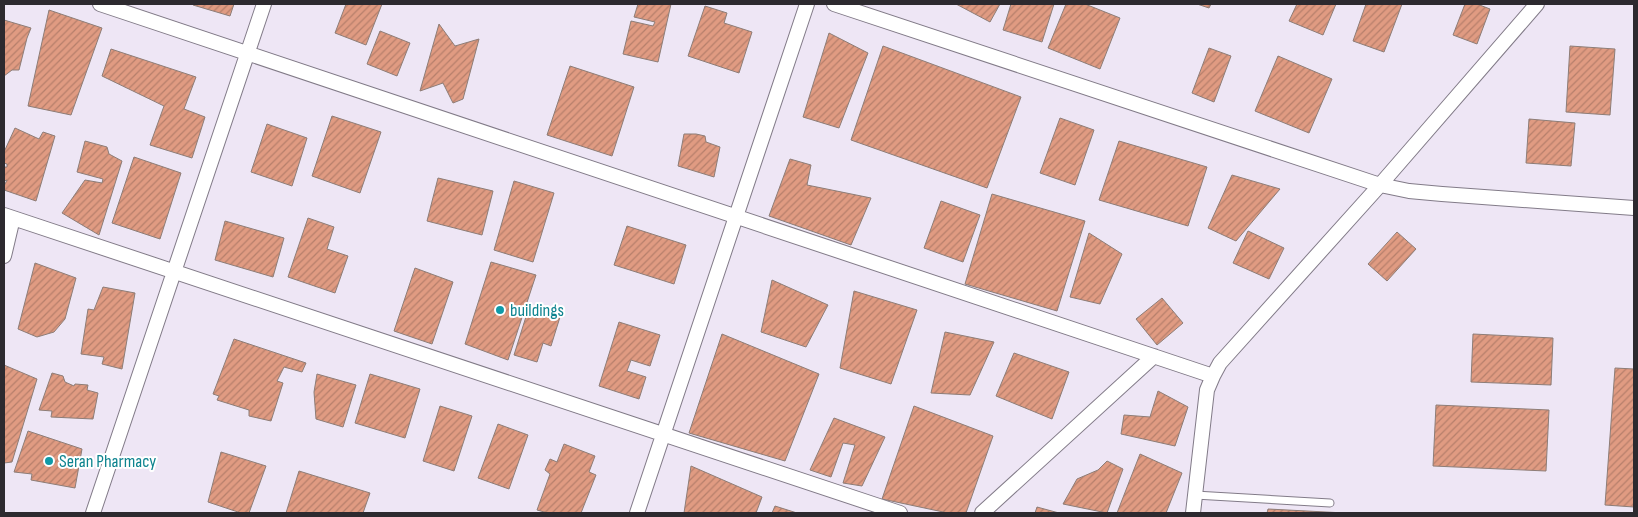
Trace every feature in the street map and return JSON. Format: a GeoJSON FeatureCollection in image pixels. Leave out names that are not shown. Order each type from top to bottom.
{"type":"FeatureCollection","features":[{"type":"Feature","properties":{"kind":"street"},"geometry":{"type":"LineString","coordinates":[[100,4],[1213,376]]}},
{"type":"Feature","properties":{"kind":"street"},"geometry":{"type":"LineString","coordinates":[[93,513],[264,4]]}},
{"type":"Feature","properties":{"kind":"street"},"geometry":{"type":"LineString","coordinates":[[637,513],[807,4]]}},
{"type":"Feature","properties":{"kind":"street"},"geometry":{"type":"LineString","coordinates":[[834,4],[1380,185],[1409,191],[1442,194],[1634,208]]}},
{"type":"Feature","properties":{"kind":"street"},"geometry":{"type":"LineString","coordinates":[[1193,513],[1207,390],[1220,363],[1380,185],[1537,4]]}},
{"type":"Feature","properties":{"kind":"street"},"geometry":{"type":"LineString","coordinates":[[4,256],[8,216],[663,434],[883,510],[900,513]]}},
{"type":"Feature","properties":{"kind":"street"},"geometry":{"type":"LineString","coordinates":[[982,513],[1154,356]]}},
{"type":"Feature","properties":{"kind":"lane"},"geometry":{"type":"LineString","coordinates":[[1195,495],[1330,503]]}},
{"type":"Feature","properties":{"kind":"building"},"geometry":{"type":"Polygon","coordinates":[[[194,4],[234,4],[230,16],[194,4]]]}},
{"type":"Feature","properties":{"kind":"building"},"geometry":{"type":"Polygon","coordinates":[[[346,4],[382,4],[366,45],[335,33],[346,4]]]}},
{"type":"Feature","properties":{"kind":"building"},"geometry":{"type":"Polygon","coordinates":[[[638,4],[671,4],[658,62],[623,54],[631,21],[653,26],[655,22],[634,17],[638,4]]]}},
{"type":"Feature","properties":{"kind":"building"},"geometry":{"type":"Polygon","coordinates":[[[956,4],[1000,4],[990,22],[956,4]]]}},
{"type":"Feature","properties":{"kind":"building"},"geometry":{"type":"Polygon","coordinates":[[[1011,4],[1054,4],[1042,42],[1003,30],[1011,4]]]}},
{"type":"Feature","properties":{"kind":"building"},"geometry":{"type":"Polygon","coordinates":[[[1066,4],[1085,4],[1120,18],[1100,69],[1048,48],[1066,4]]]}},
{"type":"Feature","properties":{"kind":"building"},"geometry":{"type":"Polygon","coordinates":[[[1197,4],[1211,4],[1209,8],[1197,4]]]}},
{"type":"Feature","properties":{"kind":"building"},"geometry":{"type":"Polygon","coordinates":[[[1297,4],[1336,4],[1323,35],[1289,21],[1297,4]]]}},
{"type":"Feature","properties":{"kind":"building"},"geometry":{"type":"Polygon","coordinates":[[[1366,4],[1402,4],[1384,52],[1353,41],[1366,4]]]}},
{"type":"Feature","properties":{"kind":"building"},"geometry":{"type":"Polygon","coordinates":[[[1465,4],[1477,4],[1490,9],[1477,44],[1453,35],[1465,4]]]}},
{"type":"Feature","properties":{"kind":"building"},"geometry":{"type":"Polygon","coordinates":[[[705,6],[727,13],[724,23],[752,32],[739,73],[688,56],[705,6]]]}},
{"type":"Feature","properties":{"kind":"building"},"geometry":{"type":"Polygon","coordinates":[[[49,10],[102,28],[71,115],[28,106],[49,10]]]}},
{"type":"Feature","properties":{"kind":"building"},"geometry":{"type":"Polygon","coordinates":[[[4,20],[31,28],[19,70],[12,70],[4,76],[4,20]]]}},
{"type":"Feature","properties":{"kind":"building"},"geometry":{"type":"Polygon","coordinates":[[[439,24],[455,46],[479,39],[463,99],[453,103],[443,83],[420,91],[439,24]]]}},
{"type":"Feature","properties":{"kind":"building"},"geometry":{"type":"Polygon","coordinates":[[[380,31],[410,43],[397,76],[367,64],[380,31]]]}},
{"type":"Feature","properties":{"kind":"building"},"geometry":{"type":"Polygon","coordinates":[[[829,33],[868,53],[839,128],[803,117],[829,33]]]}},
{"type":"Feature","properties":{"kind":"building"},"geometry":{"type":"Polygon","coordinates":[[[883,46],[1021,97],[987,188],[851,140],[883,46]]]}},
{"type":"Feature","properties":{"kind":"building"},"geometry":{"type":"Polygon","coordinates":[[[1570,46],[1615,49],[1610,115],[1566,112],[1570,46]]]}},
{"type":"Feature","properties":{"kind":"building"},"geometry":{"type":"Polygon","coordinates":[[[1209,48],[1231,56],[1214,102],[1192,93],[1209,48]]]}},
{"type":"Feature","properties":{"kind":"building"},"geometry":{"type":"Polygon","coordinates":[[[111,49],[196,77],[184,109],[205,117],[192,158],[150,145],[164,106],[102,76],[111,49]]]}},
{"type":"Feature","properties":{"kind":"building"},"geometry":{"type":"Polygon","coordinates":[[[1278,56],[1332,79],[1309,133],[1255,111],[1278,56]]]}},
{"type":"Feature","properties":{"kind":"building"},"geometry":{"type":"Polygon","coordinates":[[[570,66],[634,87],[612,156],[547,135],[570,66]]]}},
{"type":"Feature","properties":{"kind":"building"},"geometry":{"type":"Polygon","coordinates":[[[332,116],[381,132],[360,193],[312,176],[332,116]]]}},
{"type":"Feature","properties":{"kind":"building"},"geometry":{"type":"Polygon","coordinates":[[[1060,118],[1094,130],[1075,185],[1040,173],[1060,118]]]}},
{"type":"Feature","properties":{"kind":"building"},"geometry":{"type":"Polygon","coordinates":[[[1529,119],[1575,123],[1571,166],[1526,163],[1529,119]]]}},
{"type":"Feature","properties":{"kind":"building"},"geometry":{"type":"Polygon","coordinates":[[[267,124],[307,138],[292,186],[251,172],[267,124]]]}},
{"type":"Feature","properties":{"kind":"building"},"geometry":{"type":"Polygon","coordinates":[[[15,128],[39,139],[43,132],[55,136],[36,201],[4,190],[7,180],[4,181],[4,167],[7,167],[7,164],[4,163],[4,152],[15,128]]]}},
{"type":"Feature","properties":{"kind":"building"},"geometry":{"type":"Polygon","coordinates":[[[684,134],[705,136],[706,142],[720,147],[714,177],[678,166],[684,134]]]}},
{"type":"Feature","properties":{"kind":"building"},"geometry":{"type":"Polygon","coordinates":[[[85,141],[107,147],[109,154],[122,161],[99,235],[62,213],[85,180],[102,183],[103,179],[77,172],[85,141]]]}},
{"type":"Feature","properties":{"kind":"building"},"geometry":{"type":"Polygon","coordinates":[[[1119,141],[1207,167],[1188,226],[1099,200],[1119,141]]]}},
{"type":"Feature","properties":{"kind":"building"},"geometry":{"type":"Polygon","coordinates":[[[134,157],[181,173],[160,239],[112,223],[134,157]]]}},
{"type":"Feature","properties":{"kind":"building"},"geometry":{"type":"Polygon","coordinates":[[[790,159],[811,165],[807,185],[871,198],[851,245],[769,216],[790,159]]]}},
{"type":"Feature","properties":{"kind":"building"},"geometry":{"type":"Polygon","coordinates":[[[1232,175],[1280,189],[1236,241],[1208,228],[1232,175]]]}},
{"type":"Feature","properties":{"kind":"building"},"geometry":{"type":"Polygon","coordinates":[[[438,178],[493,191],[482,235],[427,221],[438,178]]]}},
{"type":"Feature","properties":{"kind":"building"},"geometry":{"type":"Polygon","coordinates":[[[514,181],[554,193],[533,262],[494,250],[514,181]]]}},
{"type":"Feature","properties":{"kind":"building"},"geometry":{"type":"Polygon","coordinates":[[[992,194],[1085,221],[1057,311],[965,284],[992,194]]]}},
{"type":"Feature","properties":{"kind":"building"},"geometry":{"type":"Polygon","coordinates":[[[941,201],[980,215],[963,262],[924,248],[941,201]]]}},
{"type":"Feature","properties":{"kind":"building"},"geometry":{"type":"Polygon","coordinates":[[[308,218],[334,227],[327,249],[348,256],[335,293],[288,277],[308,218]]]}},
{"type":"Feature","properties":{"kind":"building"},"geometry":{"type":"Polygon","coordinates":[[[225,221],[284,238],[273,277],[215,260],[225,221]]]}},
{"type":"Feature","properties":{"kind":"building"},"geometry":{"type":"Polygon","coordinates":[[[627,226],[686,245],[674,284],[614,265],[627,226]]]}},
{"type":"Feature","properties":{"kind":"building"},"geometry":{"type":"Polygon","coordinates":[[[1248,231],[1284,248],[1269,279],[1233,263],[1248,231]]]}},
{"type":"Feature","properties":{"kind":"building"},"geometry":{"type":"Polygon","coordinates":[[[1397,232],[1416,249],[1387,281],[1368,264],[1397,232]]]}},
{"type":"Feature","properties":{"kind":"building"},"geometry":{"type":"Polygon","coordinates":[[[1089,233],[1122,254],[1100,304],[1070,297],[1089,233]]]}},
{"type":"Feature","properties":{"kind":"building","name":"buildings"},"geometry":{"type":"Polygon","coordinates":[[[491,262],[536,275],[508,360],[465,344],[491,262]]]}},
{"type":"Feature","properties":{"kind":"building"},"geometry":{"type":"Polygon","coordinates":[[[35,263],[76,278],[65,319],[54,332],[37,337],[18,329],[35,263]]]}},
{"type":"Feature","properties":{"kind":"building"},"geometry":{"type":"Polygon","coordinates":[[[415,268],[453,282],[432,344],[394,331],[415,268]]]}},
{"type":"Feature","properties":{"kind":"building"},"geometry":{"type":"Polygon","coordinates":[[[772,280],[828,305],[806,347],[761,332],[772,280]]]}},
{"type":"Feature","properties":{"kind":"building"},"geometry":{"type":"Polygon","coordinates":[[[103,287],[135,293],[122,369],[102,364],[104,357],[81,354],[88,309],[94,310],[103,287]]]}},
{"type":"Feature","properties":{"kind":"building"},"geometry":{"type":"Polygon","coordinates":[[[854,291],[917,310],[891,384],[840,368],[854,291]]]}},
{"type":"Feature","properties":{"kind":"building"},"geometry":{"type":"Polygon","coordinates":[[[1162,298],[1183,323],[1157,345],[1136,319],[1162,298]]]}},
{"type":"Feature","properties":{"kind":"building"},"geometry":{"type":"Polygon","coordinates":[[[529,307],[560,317],[551,346],[543,343],[537,362],[514,355],[529,307]]]}},
{"type":"Feature","properties":{"kind":"building"},"geometry":{"type":"Polygon","coordinates":[[[619,322],[660,335],[650,366],[631,360],[627,371],[646,377],[639,399],[599,386],[619,322]]]}},
{"type":"Feature","properties":{"kind":"building"},"geometry":{"type":"Polygon","coordinates":[[[945,332],[994,342],[970,395],[931,393],[945,332]]]}},
{"type":"Feature","properties":{"kind":"building"},"geometry":{"type":"Polygon","coordinates":[[[722,334],[819,374],[785,461],[689,433],[722,334]]]}},
{"type":"Feature","properties":{"kind":"building"},"geometry":{"type":"Polygon","coordinates":[[[1473,334],[1553,338],[1551,385],[1471,382],[1473,334]]]}},
{"type":"Feature","properties":{"kind":"building"},"geometry":{"type":"Polygon","coordinates":[[[234,339],[306,363],[302,372],[284,367],[277,381],[283,383],[271,421],[249,416],[249,410],[217,400],[219,396],[213,394],[234,339]]]}},
{"type":"Feature","properties":{"kind":"building"},"geometry":{"type":"Polygon","coordinates":[[[1014,353],[1069,372],[1052,419],[996,396],[1014,353]]]}},
{"type":"Feature","properties":{"kind":"building"},"geometry":{"type":"Polygon","coordinates":[[[4,365],[37,379],[12,462],[4,463],[4,365]]]}},
{"type":"Feature","properties":{"kind":"building"},"geometry":{"type":"Polygon","coordinates":[[[1615,368],[1634,369],[1634,507],[1605,505],[1615,368]]]}},
{"type":"Feature","properties":{"kind":"building"},"geometry":{"type":"Polygon","coordinates":[[[52,373],[63,376],[65,382],[74,386],[75,384],[88,385],[87,390],[98,393],[93,419],[51,417],[52,411],[39,410],[52,373]]]}},
{"type":"Feature","properties":{"kind":"building"},"geometry":{"type":"Polygon","coordinates":[[[317,374],[356,385],[343,427],[316,419],[314,392],[317,374]]]}},
{"type":"Feature","properties":{"kind":"building"},"geometry":{"type":"Polygon","coordinates":[[[370,374],[420,389],[405,438],[355,423],[370,374]]]}},
{"type":"Feature","properties":{"kind":"building"},"geometry":{"type":"Polygon","coordinates":[[[1158,391],[1188,407],[1175,446],[1121,434],[1124,415],[1150,417],[1158,391]]]}},
{"type":"Feature","properties":{"kind":"building"},"geometry":{"type":"Polygon","coordinates":[[[1436,405],[1549,410],[1546,471],[1433,466],[1436,405]]]}},
{"type":"Feature","properties":{"kind":"building"},"geometry":{"type":"Polygon","coordinates":[[[440,406],[472,416],[454,471],[423,461],[440,406]]]}},
{"type":"Feature","properties":{"kind":"building"},"geometry":{"type":"Polygon","coordinates":[[[914,406],[993,436],[966,513],[948,513],[882,499],[914,406]]]}},
{"type":"Feature","properties":{"kind":"building"},"geometry":{"type":"Polygon","coordinates":[[[834,418],[885,437],[862,486],[843,483],[855,445],[843,443],[831,477],[810,470],[834,418]]]}},
{"type":"Feature","properties":{"kind":"building"},"geometry":{"type":"Polygon","coordinates":[[[498,424],[528,435],[509,489],[478,478],[498,424]]]}},
{"type":"Feature","properties":{"kind":"building","name":"Seran Pharmacy"},"geometry":{"type":"Polygon","coordinates":[[[28,431],[82,449],[75,488],[31,480],[32,474],[14,472],[28,431]]]}},
{"type":"Feature","properties":{"kind":"building"},"geometry":{"type":"Polygon","coordinates":[[[564,444],[595,456],[589,472],[596,475],[581,513],[548,513],[537,510],[550,474],[545,470],[550,459],[557,462],[564,444]]]}},
{"type":"Feature","properties":{"kind":"building"},"geometry":{"type":"Polygon","coordinates":[[[221,452],[266,466],[249,513],[241,513],[208,502],[221,452]]]}},
{"type":"Feature","properties":{"kind":"building"},"geometry":{"type":"Polygon","coordinates":[[[1140,454],[1182,473],[1166,513],[1117,513],[1140,454]]]}},
{"type":"Feature","properties":{"kind":"building"},"geometry":{"type":"Polygon","coordinates":[[[1107,461],[1123,469],[1107,513],[1063,504],[1077,479],[1098,470],[1107,461]]]}},
{"type":"Feature","properties":{"kind":"building"},"geometry":{"type":"Polygon","coordinates":[[[691,466],[762,497],[756,513],[684,513],[691,466]]]}},
{"type":"Feature","properties":{"kind":"building"},"geometry":{"type":"Polygon","coordinates":[[[299,471],[370,493],[363,513],[286,513],[299,471]]]}},
{"type":"Feature","properties":{"kind":"building"},"geometry":{"type":"Polygon","coordinates":[[[775,506],[797,513],[772,513],[775,506]]]}},
{"type":"Feature","properties":{"kind":"building"},"geometry":{"type":"Polygon","coordinates":[[[1037,507],[1059,513],[1035,513],[1037,507]]]}},
{"type":"Feature","properties":{"kind":"building"},"geometry":{"type":"Polygon","coordinates":[[[1268,509],[1345,513],[1267,513],[1268,509]]]}},
{"type":"Feature","properties":{"kind":"place","name":"buildings"},"geometry":{"type":"Point","coordinates":[500,310]}},
{"type":"Feature","properties":{"kind":"place","name":"Seran Pharmacy"},"geometry":{"type":"Point","coordinates":[49,461]}}]}
